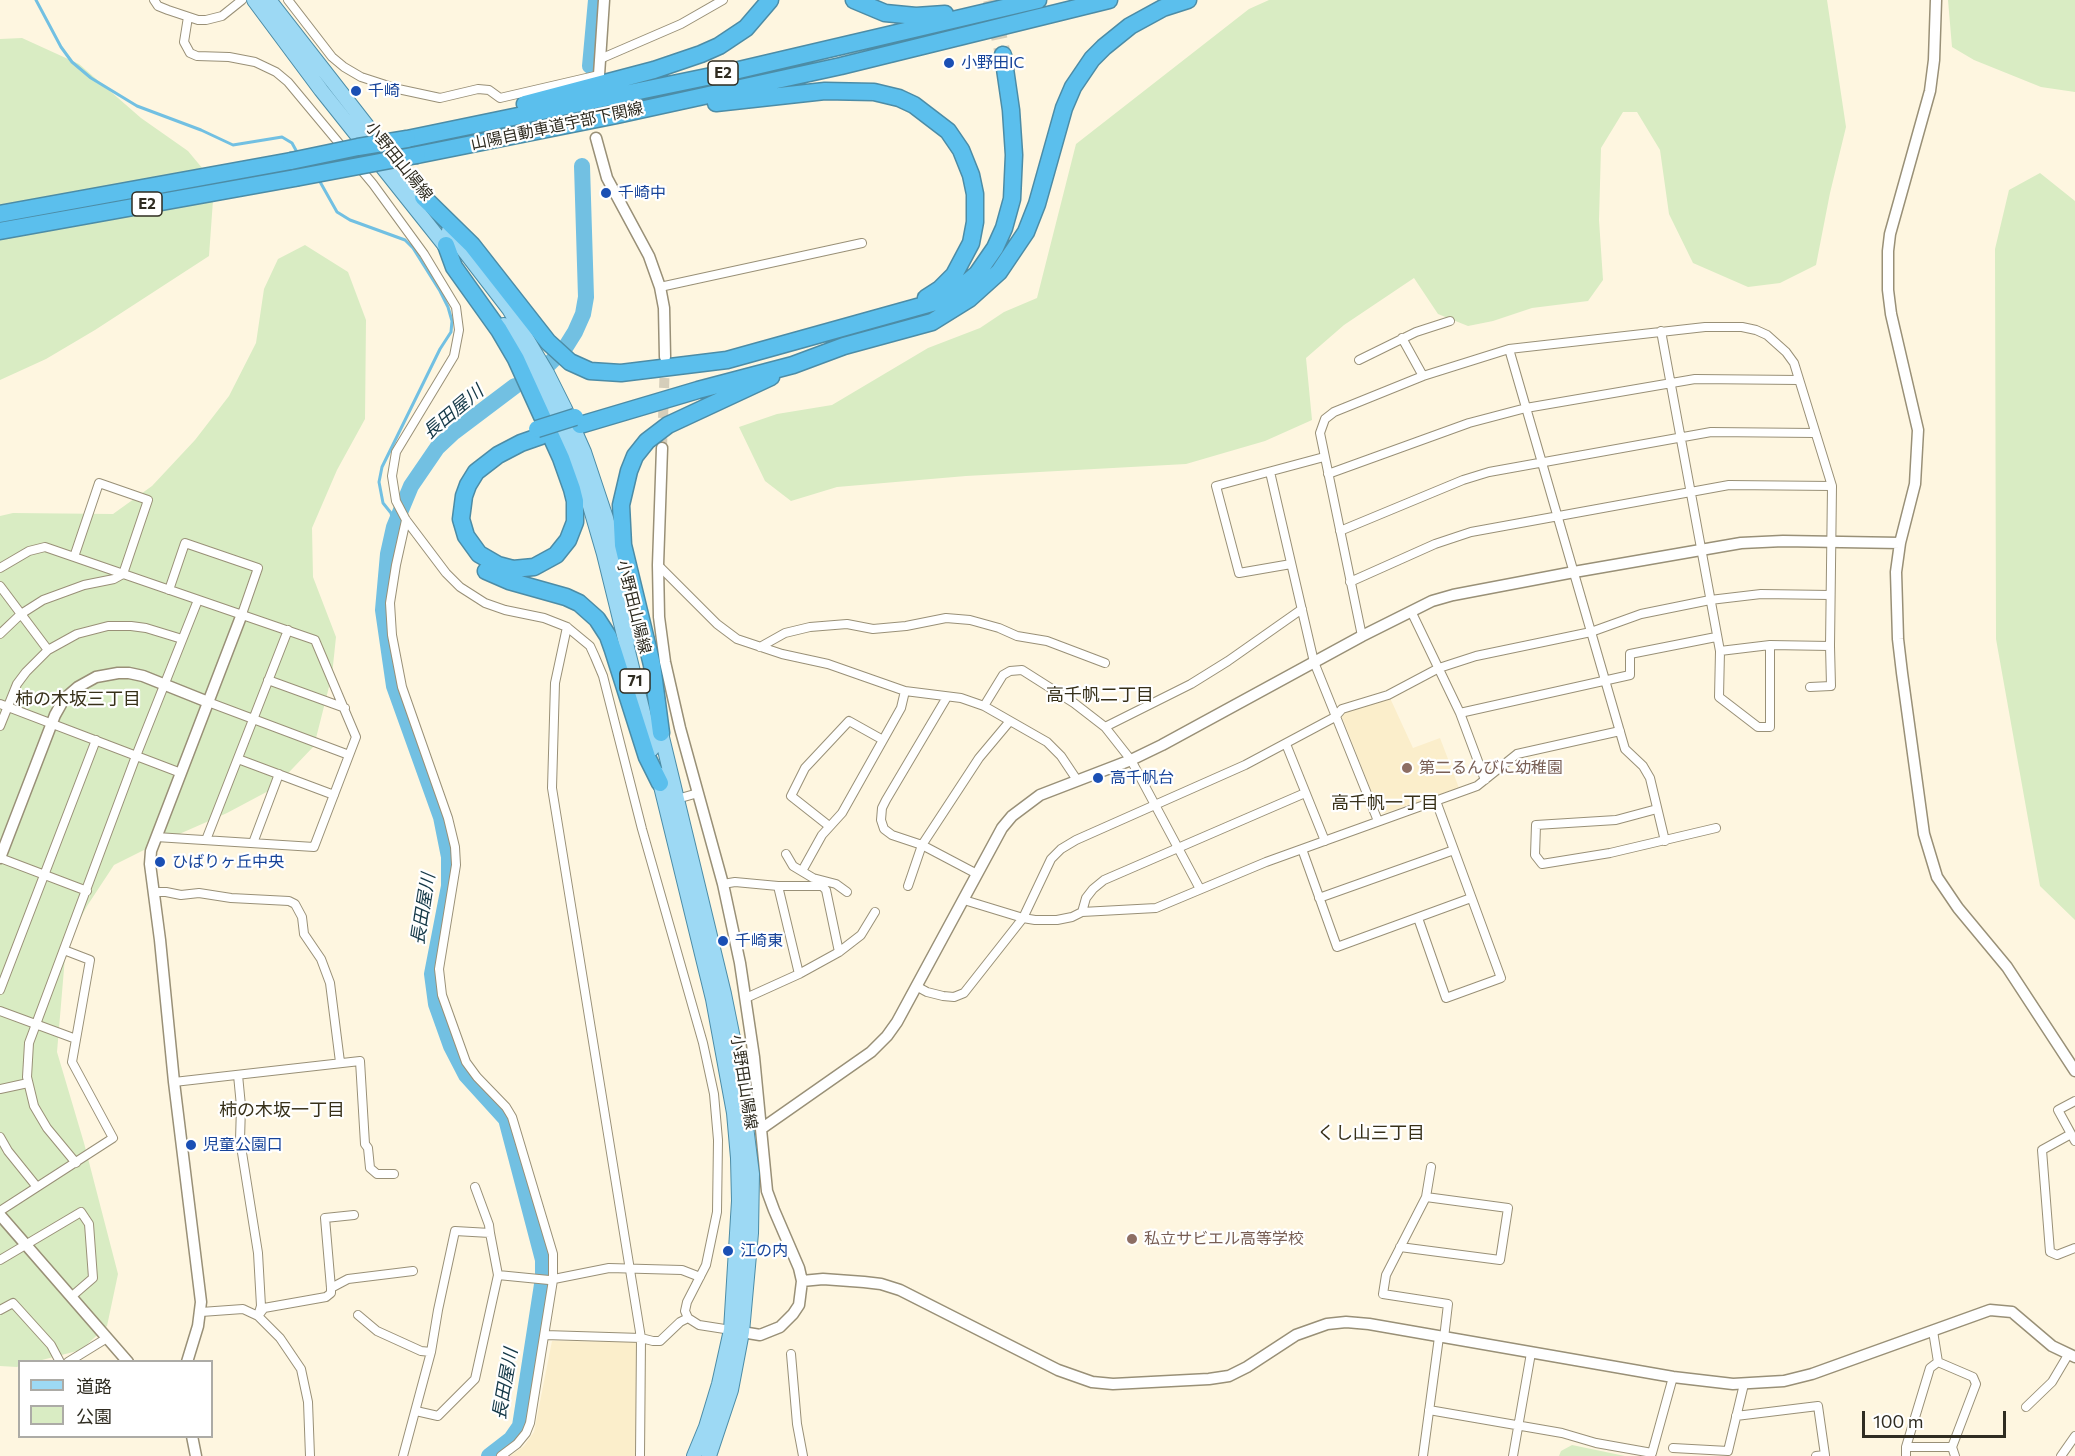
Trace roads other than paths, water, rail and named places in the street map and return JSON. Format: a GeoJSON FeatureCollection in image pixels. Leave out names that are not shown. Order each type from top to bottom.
{"type":"FeatureCollection","features":[{"type":"Feature","properties":{"kind":"highway"},"geometry":{"type":"LineString","coordinates":[[406,136],[677,63],[719,46],[735,36],[756,18],[770,0]]}},
{"type":"Feature","properties":{"kind":"highway"},"geometry":{"type":"LineString","coordinates":[[854,0],[885,14],[916,16],[944,14],[1032,0]]}},
{"type":"Feature","properties":{"kind":"highway","name":"山陽自動車道宇部下関線"},"geometry":{"type":"LineString","coordinates":[[406,136],[726,73],[1038,0]]}},
{"type":"Feature","properties":{"kind":"highway","name":"山陽自動車道宇部下関線"},"geometry":{"type":"LineString","coordinates":[[0,231],[295,178],[617,115],[841,66],[1109,0]]}},
{"type":"Feature","properties":{"kind":"highway"},"geometry":{"type":"LineString","coordinates":[[660,783],[646,757],[610,643],[597,619],[579,603],[566,597],[509,581],[482,569],[462,549],[454,531],[451,508],[458,483],[472,463],[503,441],[793,365],[844,346],[932,322],[969,299],[990,282],[1026,231],[1037,204],[1064,108],[1083,72],[1104,47],[1130,26],[1163,8],[1188,0]]}},
{"type":"Feature","properties":{"kind":"highway"},"geometry":{"type":"LineString","coordinates":[[423,197],[472,245],[561,356],[585,369],[600,373],[621,373],[727,360],[939,301],[952,295],[977,274],[987,261],[1004,228],[1012,199],[1014,155],[1008,54],[1017,87],[1022,168],[1021,192],[1011,235],[996,264],[985,279],[971,291],[933,317],[888,334]]}},
{"type":"Feature","properties":{"kind":"highway"},"geometry":{"type":"LineString","coordinates":[[617,115],[777,95],[843,91],[887,95],[899,98],[923,110],[948,131],[967,161],[975,195],[975,222],[971,243],[954,275],[940,289],[907,309]]}},
{"type":"Feature","properties":{"kind":"highway","name":"E2"},"geometry":{"type":"LineString","coordinates":[[0,214],[291,161],[406,136]]}},
{"type":"Feature","properties":{"kind":"highway"},"geometry":{"type":"LineString","coordinates":[[446,245],[454,267],[499,330],[516,359],[561,458],[574,495],[575,522],[562,549],[550,560],[534,567],[506,568],[484,559],[470,544],[461,519],[464,496],[476,472],[498,454],[539,432]]}},
{"type":"Feature","properties":{"kind":"highway"},"geometry":{"type":"LineString","coordinates":[[578,421],[720,376],[795,340]]}},
{"type":"Feature","properties":{"kind":"highway"},"geometry":{"type":"LineString","coordinates":[[661,734],[652,664],[623,545],[621,505],[629,471],[635,456],[647,441],[668,425],[757,385],[793,365]]}},
{"type":"Feature","properties":{"kind":"main road","name":"小野田山陽線"},"geometry":{"type":"LineString","coordinates":[[254,0],[321,90],[446,245],[484,295],[519,347],[536,377],[573,458],[604,554],[713,999],[734,1113],[739,1201],[737,1331],[694,1456]]}},
{"type":"Feature","properties":{"kind":"main road","name":"小野田山陽線"},"geometry":{"type":"LineString","coordinates":[[269,0],[509,309],[547,373],[584,452],[606,518],[724,994],[738,1063],[746,1119],[752,1174],[751,1233],[731,1390],[709,1456]]}},
{"type":"Feature","properties":{"kind":"street"},"geometry":{"type":"LineString","coordinates":[[154,0],[158,6],[188,17],[206,20],[222,16],[242,0]]}},
{"type":"Feature","properties":{"kind":"street"},"geometry":{"type":"LineString","coordinates":[[288,0],[332,57],[344,67],[361,77],[398,89],[440,98],[478,89],[489,90],[500,98],[599,75],[603,0]]}},
{"type":"Feature","properties":{"kind":"street"},"geometry":{"type":"LineString","coordinates":[[600,59],[681,24],[723,0]]}},
{"type":"Feature","properties":{"kind":"street"},"geometry":{"type":"LineString","coordinates":[[1936,0],[1934,60],[1930,91],[1890,234],[1888,251],[1888,290],[1891,314],[1918,430],[1915,484],[1900,543],[1896,572],[1898,639],[1924,834],[1937,877],[1946,892],[2007,968],[2075,1071]]}},
{"type":"Feature","properties":{"kind":"street"},"geometry":{"type":"LineString","coordinates":[[188,17],[184,42],[190,53],[197,56],[229,57],[255,62],[276,72],[288,82],[373,184],[424,254],[452,298],[459,317],[457,345],[442,376],[396,452],[392,486],[396,501],[406,520],[446,573],[472,596],[505,610],[544,618],[567,627],[590,646],[603,676],[642,829],[709,1069],[717,1119],[718,1186],[713,1232],[706,1266],[687,1302],[686,1311],[688,1318],[699,1325],[760,1335],[786,1322],[799,1305],[802,1281],[799,1268],[767,1191],[746,998],[723,884],[680,728],[665,662],[659,617],[658,565],[662,448]]}},
{"type":"Feature","properties":{"kind":"street"},"geometry":{"type":"LineString","coordinates":[[596,138],[607,178],[649,256],[660,286],[664,308],[665,357]]}},
{"type":"Feature","properties":{"kind":"street"},"geometry":{"type":"LineString","coordinates":[[660,286],[862,243]]}},
{"type":"Feature","properties":{"kind":"street"},"geometry":{"type":"LineString","coordinates":[[1359,360],[1402,338],[1450,321]]}},
{"type":"Feature","properties":{"kind":"street"},"geometry":{"type":"LineString","coordinates":[[1362,636],[1324,457],[1320,433],[1325,419],[1334,412],[1423,376],[1509,349],[1661,331],[1705,327],[1742,327],[1767,334],[1794,363],[1832,486],[1831,686],[1810,687]]}},
{"type":"Feature","properties":{"kind":"street"},"geometry":{"type":"LineString","coordinates":[[1661,331],[1720,651],[1719,697],[1758,727],[1770,728],[1770,645]]}},
{"type":"Feature","properties":{"kind":"street"},"geometry":{"type":"LineString","coordinates":[[1402,338],[1423,376]]}},
{"type":"Feature","properties":{"kind":"street"},"geometry":{"type":"LineString","coordinates":[[1509,349],[1625,749],[1643,766],[1650,778],[1665,841]]}},
{"type":"Feature","properties":{"kind":"street"},"geometry":{"type":"LineString","coordinates":[[1328,474],[1469,423],[1526,408],[1695,379],[1799,380]]}},
{"type":"Feature","properties":{"kind":"street"},"geometry":{"type":"LineString","coordinates":[[1340,531],[1463,480],[1489,472],[1711,432],[1815,433]]}},
{"type":"Feature","properties":{"kind":"street"},"geometry":{"type":"LineString","coordinates":[[1291,564],[1239,573],[1216,486],[1324,457]]}},
{"type":"Feature","properties":{"kind":"street"},"geometry":{"type":"LineString","coordinates":[[1270,472],[1314,662],[1378,821]]}},
{"type":"Feature","properties":{"kind":"street"},"geometry":{"type":"LineString","coordinates":[[0,634],[21,614],[43,600],[84,585],[114,579],[123,574],[148,500],[99,483],[74,557]]}},
{"type":"Feature","properties":{"kind":"street"},"geometry":{"type":"LineString","coordinates":[[1350,582],[1435,544],[1471,532],[1729,485],[1832,486]]}},
{"type":"Feature","properties":{"kind":"street"},"geometry":{"type":"LineString","coordinates":[[406,520],[390,603],[392,635],[402,687],[448,818],[455,847],[454,886],[440,958],[440,988],[466,1062],[506,1107],[512,1117],[553,1254],[545,1335],[530,1423],[526,1433],[517,1444],[501,1456]]}},
{"type":"Feature","properties":{"kind":"street"},"geometry":{"type":"LineString","coordinates":[[761,1129],[871,1052],[887,1036],[897,1022],[1002,828],[1012,816],[1040,795],[1131,760],[1432,601],[1453,595],[1701,549],[1773,541],[1900,543]]}},
{"type":"Feature","properties":{"kind":"street"},"geometry":{"type":"LineString","coordinates":[[169,590],[185,543],[258,568],[151,851],[150,864],[174,1082],[200,1289],[201,1312],[188,1360]]}},
{"type":"Feature","properties":{"kind":"street"},"geometry":{"type":"LineString","coordinates":[[0,568],[29,552],[45,547],[315,640],[356,737],[314,847],[156,837]]}},
{"type":"Feature","properties":{"kind":"street"},"geometry":{"type":"LineString","coordinates":[[658,565],[717,624],[737,639],[828,664],[905,691],[962,698],[984,706],[1047,742],[1061,756],[1077,780]]}},
{"type":"Feature","properties":{"kind":"street"},"geometry":{"type":"LineString","coordinates":[[0,586],[48,650]]}},
{"type":"Feature","properties":{"kind":"street"},"geometry":{"type":"LineString","coordinates":[[916,986],[927,992],[943,996],[954,997],[964,993],[1023,918],[1048,865],[1061,849],[1076,840],[1245,765],[1335,717],[1342,709],[1388,694],[1439,668],[1476,656],[1591,632],[1641,614],[1710,600],[1761,594],[1830,595]]}},
{"type":"Feature","properties":{"kind":"street"},"geometry":{"type":"LineString","coordinates":[[76,1163],[39,1117],[28,1083],[29,1043],[136,756],[198,600]]}},
{"type":"Feature","properties":{"kind":"street"},"geometry":{"type":"LineString","coordinates":[[1105,727],[1191,684],[1302,609]]}},
{"type":"Feature","properties":{"kind":"street"},"geometry":{"type":"LineString","coordinates":[[1411,611],[1460,713],[1485,780]]}},
{"type":"Feature","properties":{"kind":"street"},"geometry":{"type":"LineString","coordinates":[[760,647],[785,633],[810,627],[847,624],[873,629],[906,626],[946,618],[970,620],[1017,636],[1047,641],[1104,663]]}},
{"type":"Feature","properties":{"kind":"street"},"geometry":{"type":"LineString","coordinates":[[0,726],[4,706],[26,672],[48,650],[77,633],[108,626],[146,628],[182,639]]}},
{"type":"Feature","properties":{"kind":"street"},"geometry":{"type":"LineString","coordinates":[[567,627],[555,683],[552,788],[641,1338],[640,1456]]}},
{"type":"Feature","properties":{"kind":"street"},"geometry":{"type":"LineString","coordinates":[[206,840],[288,630]]}},
{"type":"Feature","properties":{"kind":"street"},"geometry":{"type":"LineString","coordinates":[[1460,713],[1630,675],[1630,654],[1716,637]]}},
{"type":"Feature","properties":{"kind":"street"},"geometry":{"type":"LineString","coordinates":[[1720,651],[1770,645],[1830,646]]}},
{"type":"Feature","properties":{"kind":"street"},"geometry":{"type":"LineString","coordinates":[[984,706],[1003,675],[1010,671],[1022,670],[1074,703],[1105,727],[1131,760],[1200,889]]}},
{"type":"Feature","properties":{"kind":"street"},"geometry":{"type":"LineString","coordinates":[[87,891],[0,858],[51,724],[64,699],[78,687],[96,677],[129,673],[349,755]]}},
{"type":"Feature","properties":{"kind":"street"},"geometry":{"type":"LineString","coordinates":[[268,680],[345,708]]}},
{"type":"Feature","properties":{"kind":"street"},"geometry":{"type":"LineString","coordinates":[[802,871],[822,835],[842,813],[901,708],[905,691]]}},
{"type":"Feature","properties":{"kind":"street"},"geometry":{"type":"LineString","coordinates":[[947,697],[882,808],[882,820],[884,829],[892,835],[922,845],[977,874]]}},
{"type":"Feature","properties":{"kind":"street"},"geometry":{"type":"LineString","coordinates":[[4,706],[181,773]]}},
{"type":"Feature","properties":{"kind":"street"},"geometry":{"type":"LineString","coordinates":[[830,826],[792,796],[805,768],[849,721],[883,740]]}},
{"type":"Feature","properties":{"kind":"street"},"geometry":{"type":"LineString","coordinates":[[908,886],[922,845],[979,758],[1010,721]]}},
{"type":"Feature","properties":{"kind":"street"},"geometry":{"type":"LineString","coordinates":[[964,900],[1023,918],[1057,920],[1082,912],[1156,909],[1302,849],[1478,786],[1517,754],[1620,731]]}},
{"type":"Feature","properties":{"kind":"street"},"geometry":{"type":"LineString","coordinates":[[0,990],[96,740]]}},
{"type":"Feature","properties":{"kind":"street"},"geometry":{"type":"LineString","coordinates":[[1286,744],[1325,841]]}},
{"type":"Feature","properties":{"kind":"street"},"geometry":{"type":"LineString","coordinates":[[238,759],[334,795]]}},
{"type":"Feature","properties":{"kind":"street"},"geometry":{"type":"LineString","coordinates":[[253,843],[279,774]]}},
{"type":"Feature","properties":{"kind":"street"},"geometry":{"type":"LineString","coordinates":[[677,799],[698,793]]}},
{"type":"Feature","properties":{"kind":"street"},"geometry":{"type":"LineString","coordinates":[[1082,912],[1086,898],[1104,880],[1305,793]]}},
{"type":"Feature","properties":{"kind":"street"},"geometry":{"type":"LineString","coordinates":[[1418,918],[1446,998],[1501,978],[1436,801]]}},
{"type":"Feature","properties":{"kind":"street"},"geometry":{"type":"LineString","coordinates":[[1657,809],[1616,820],[1536,825],[1535,855],[1542,864],[1610,853],[1716,828]]}},
{"type":"Feature","properties":{"kind":"street"},"geometry":{"type":"LineString","coordinates":[[1302,849],[1337,947],[1471,898]]}},
{"type":"Feature","properties":{"kind":"street"},"geometry":{"type":"LineString","coordinates":[[1319,898],[1454,850]]}},
{"type":"Feature","properties":{"kind":"street"},"geometry":{"type":"LineString","coordinates":[[786,854],[793,866],[813,878],[836,884],[847,892]]}},
{"type":"Feature","properties":{"kind":"street"},"geometry":{"type":"LineString","coordinates":[[723,884],[735,882],[778,886],[822,886],[826,890],[839,952]]}},
{"type":"Feature","properties":{"kind":"street"},"geometry":{"type":"LineString","coordinates":[[778,886],[799,974]]}},
{"type":"Feature","properties":{"kind":"street"},"geometry":{"type":"LineString","coordinates":[[154,892],[181,895],[200,893],[231,898],[289,901],[295,904],[302,917],[304,934],[321,959],[330,983],[340,1062]]}},
{"type":"Feature","properties":{"kind":"street"},"geometry":{"type":"LineString","coordinates":[[746,998],[799,974],[839,952],[861,935],[875,912]]}},
{"type":"Feature","properties":{"kind":"street"},"geometry":{"type":"LineString","coordinates":[[63,950],[90,960],[72,1062],[113,1138],[0,1213],[126,1360]]}},
{"type":"Feature","properties":{"kind":"street"},"geometry":{"type":"LineString","coordinates":[[0,1011],[76,1039]]}},
{"type":"Feature","properties":{"kind":"street"},"geometry":{"type":"LineString","coordinates":[[174,1082],[360,1061],[365,1144],[368,1148],[370,1168],[377,1174],[394,1174]]}},
{"type":"Feature","properties":{"kind":"street"},"geometry":{"type":"LineString","coordinates":[[238,1075],[241,1106],[240,1140],[258,1253],[261,1306],[258,1316]]}},
{"type":"Feature","properties":{"kind":"street"},"geometry":{"type":"LineString","coordinates":[[0,1089],[28,1083]]}},
{"type":"Feature","properties":{"kind":"street"},"geometry":{"type":"LineString","coordinates":[[2075,1101],[2058,1110],[2073,1137],[2042,1150],[2050,1252],[2058,1256],[2075,1248]]}},
{"type":"Feature","properties":{"kind":"street"},"geometry":{"type":"LineString","coordinates":[[0,1137],[38,1187]]}},
{"type":"Feature","properties":{"kind":"street"},"geometry":{"type":"LineString","coordinates":[[1423,1456],[1448,1304],[1383,1294],[1386,1275],[1426,1197],[1431,1167]]}},
{"type":"Feature","properties":{"kind":"street"},"geometry":{"type":"LineString","coordinates":[[416,1411],[438,1416],[475,1378],[498,1275],[489,1226],[475,1187]]}},
{"type":"Feature","properties":{"kind":"street"},"geometry":{"type":"LineString","coordinates":[[1400,1247],[1500,1260],[1508,1208],[1426,1197]]}},
{"type":"Feature","properties":{"kind":"street"},"geometry":{"type":"LineString","coordinates":[[0,1260],[81,1212],[89,1224],[93,1278],[71,1297]]}},
{"type":"Feature","properties":{"kind":"street"},"geometry":{"type":"LineString","coordinates":[[258,1316],[264,1308],[326,1298],[331,1293],[325,1218],[354,1215]]}},
{"type":"Feature","properties":{"kind":"street"},"geometry":{"type":"LineString","coordinates":[[403,1456],[431,1352],[455,1231],[490,1233]]}},
{"type":"Feature","properties":{"kind":"street"},"geometry":{"type":"LineString","coordinates":[[498,1275],[551,1280],[609,1268],[682,1270],[700,1277]]}},
{"type":"Feature","properties":{"kind":"street"},"geometry":{"type":"LineString","coordinates":[[331,1288],[348,1279],[362,1276],[413,1271]]}},
{"type":"Feature","properties":{"kind":"street"},"geometry":{"type":"LineString","coordinates":[[802,1281],[864,1282],[900,1290],[1058,1370],[1092,1382],[1113,1384],[1229,1376],[1296,1335],[1327,1324],[1346,1322],[1369,1324],[1673,1377],[1744,1384],[1784,1381],[1812,1374],[1990,1310],[2001,1310],[2012,1312],[2052,1346],[2072,1356],[2052,1382],[2026,1407]]}},
{"type":"Feature","properties":{"kind":"street"},"geometry":{"type":"LineString","coordinates":[[0,1310],[14,1304],[51,1345],[59,1360]]}},
{"type":"Feature","properties":{"kind":"street"},"geometry":{"type":"LineString","coordinates":[[201,1312],[243,1309],[258,1316],[280,1338],[301,1369],[308,1402],[310,1456]]}},
{"type":"Feature","properties":{"kind":"street"},"geometry":{"type":"LineString","coordinates":[[358,1315],[377,1331],[421,1351],[431,1352]]}},
{"type":"Feature","properties":{"kind":"street"},"geometry":{"type":"LineString","coordinates":[[545,1335],[641,1338],[660,1341],[688,1318]]}},
{"type":"Feature","properties":{"kind":"street"},"geometry":{"type":"LineString","coordinates":[[1933,1331],[1938,1362]]}},
{"type":"Feature","properties":{"kind":"street"},"geometry":{"type":"LineString","coordinates":[[71,1360],[107,1338]]}},
{"type":"Feature","properties":{"kind":"street"},"geometry":{"type":"LineString","coordinates":[[1513,1456],[1531,1353]]}},
{"type":"Feature","properties":{"kind":"street"},"geometry":{"type":"LineString","coordinates":[[791,1354],[797,1424],[803,1456]]}},
{"type":"Feature","properties":{"kind":"street"},"geometry":{"type":"LineString","coordinates":[[1938,1362],[1973,1377],[1976,1384],[1954,1452],[1906,1452],[1930,1368],[1938,1362]]}},
{"type":"Feature","properties":{"kind":"street"},"geometry":{"type":"LineString","coordinates":[[1429,1410],[1652,1453],[1673,1377]]}},
{"type":"Feature","properties":{"kind":"street"},"geometry":{"type":"LineString","coordinates":[[1673,1448],[1728,1454],[1744,1384]]}},
{"type":"Feature","properties":{"kind":"street"},"geometry":{"type":"LineString","coordinates":[[1736,1416],[1818,1406],[1825,1455],[1816,1456]]}},
{"type":"Feature","properties":{"kind":"street"},"geometry":{"type":"LineString","coordinates":[[2061,1456],[2075,1436]]}},
{"type":"Feature","properties":{"kind":"street"},"geometry":{"type":"LineString","coordinates":[[192,1438],[196,1456]]}},
{"type":"Feature","properties":{"kind":"waterway"},"geometry":{"type":"LineString","coordinates":[[36,0],[61,47],[72,62],[91,78],[137,106],[201,130],[233,145],[282,137],[292,143],[298,154]]}},
{"type":"Feature","properties":{"kind":"waterway","name":"長田屋川"},"geometry":{"type":"LineString","coordinates":[[590,66],[596,0]]}},
{"type":"Feature","properties":{"kind":"waterway","name":"長田屋川"},"geometry":{"type":"LineString","coordinates":[[549,364],[565,348],[575,332],[583,314],[586,297],[582,166]]}},
{"type":"Feature","properties":{"kind":"waterway"},"geometry":{"type":"LineString","coordinates":[[319,180],[337,212],[350,220],[405,240],[413,248],[440,291],[452,321],[451,332],[440,349],[382,467],[379,482],[383,503],[391,513],[394,527]]}},
{"type":"Feature","properties":{"kind":"waterway","name":"長田屋川"},"geometry":{"type":"LineString","coordinates":[[489,1456],[511,1439],[520,1426],[543,1278],[543,1260],[506,1119],[466,1075],[451,1046],[436,1004],[432,974],[449,886],[449,857],[441,817],[394,686],[383,610],[388,554],[394,527],[411,486],[437,448],[454,432],[515,386]]}},
{"type":"Feature","properties":{"kind":"tunnel"},"geometry":{"type":"LineString","coordinates":[[991,0],[1003,55]]}},
{"type":"Feature","properties":{"kind":"tunnel"},"geometry":{"type":"LineString","coordinates":[[662,448],[665,362]]}},
{"type":"Feature","properties":{"kind":"place","name":"小野田IC"},"geometry":{"type":"Point","coordinates":[949,63]}},
{"type":"Feature","properties":{"kind":"place","name":"千崎"},"geometry":{"type":"Point","coordinates":[356,91]}},
{"type":"Feature","properties":{"kind":"place","name":"千崎中"},"geometry":{"type":"Point","coordinates":[606,193]}},
{"type":"Feature","properties":{"kind":"place","name":"第二るんびに幼稚園"},"geometry":{"type":"Point","coordinates":[1407,768]}},
{"type":"Feature","properties":{"kind":"place","name":"高千帆台"},"geometry":{"type":"Point","coordinates":[1098,778]}},
{"type":"Feature","properties":{"kind":"place","name":"ひばりヶ丘中央"},"geometry":{"type":"Point","coordinates":[160,862]}},
{"type":"Feature","properties":{"kind":"place","name":"千崎東"},"geometry":{"type":"Point","coordinates":[723,941]}},
{"type":"Feature","properties":{"kind":"place","name":"児童公園口"},"geometry":{"type":"Point","coordinates":[191,1145]}},
{"type":"Feature","properties":{"kind":"place","name":"私立サビエル高等学校"},"geometry":{"type":"Point","coordinates":[1132,1239]}},
{"type":"Feature","properties":{"kind":"place","name":"江の内"},"geometry":{"type":"Point","coordinates":[728,1251]}},
{"type":"Feature","properties":{"kind":"district","name":"高千帆二丁目"},"geometry":{"type":"Point","coordinates":[1100,695]}},
{"type":"Feature","properties":{"kind":"district","name":"柿の木坂三丁目"},"geometry":{"type":"Point","coordinates":[78,699]}},
{"type":"Feature","properties":{"kind":"district","name":"高千帆一丁目"},"geometry":{"type":"Point","coordinates":[1385,803]}},
{"type":"Feature","properties":{"kind":"district","name":"柿の木坂一丁目"},"geometry":{"type":"Point","coordinates":[282,1110]}},
{"type":"Feature","properties":{"kind":"district","name":"くし山三丁目"},"geometry":{"type":"Point","coordinates":[1371,1133]}}]}
